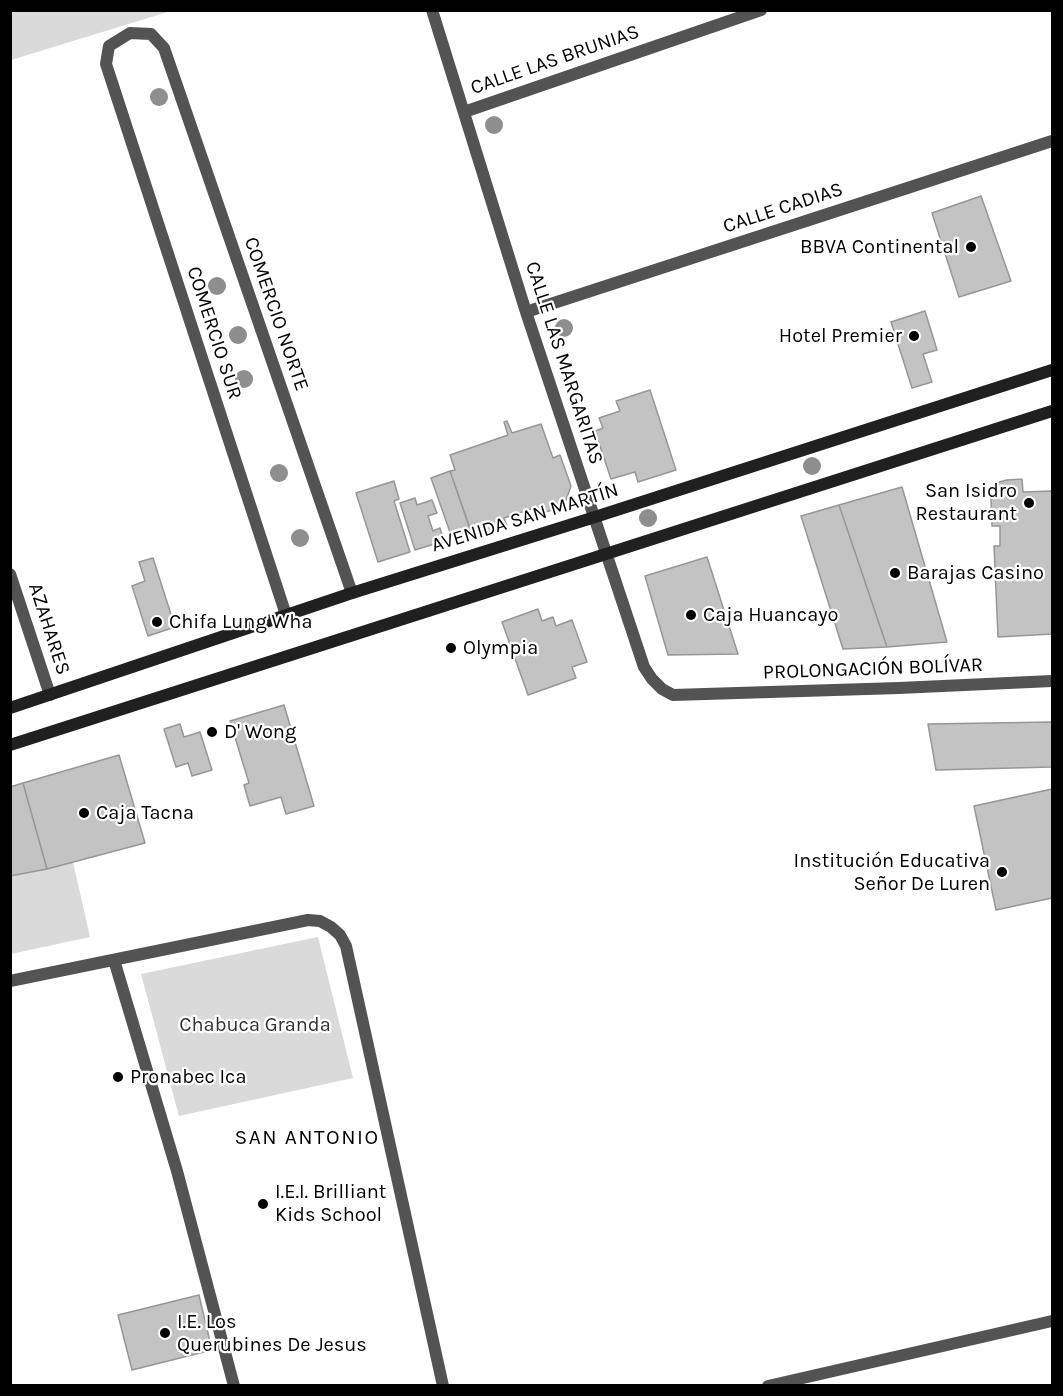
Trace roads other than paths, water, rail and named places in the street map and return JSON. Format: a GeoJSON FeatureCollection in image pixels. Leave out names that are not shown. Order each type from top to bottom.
{"type":"FeatureCollection","features":[{"type":"Feature","properties":{"kind":"main road","name":"AVENIDA SAN MARTÍN"},"geometry":{"type":"LineString","coordinates":[[10,708],[352,593],[1053,370]]}},
{"type":"Feature","properties":{"kind":"main road"},"geometry":{"type":"LineString","coordinates":[[10,745],[1053,411]]}},
{"type":"Feature","properties":{"kind":"street","name":"CALLE LAS MARGARITAS"},"geometry":{"type":"LineString","coordinates":[[432,10],[526,312],[644,667],[652,680],[673,695],[694,694]]}},
{"type":"Feature","properties":{"kind":"street","name":"CALLE LAS BRUNIAS"},"geometry":{"type":"LineString","coordinates":[[464,112],[761,10]]}},
{"type":"Feature","properties":{"kind":"street","name":"COMERCIO NORTE"},"geometry":{"type":"LineString","coordinates":[[106,64],[109,46],[130,33],[151,34],[164,48],[352,593]]}},
{"type":"Feature","properties":{"kind":"street","name":"COMERCIO SUR"},"geometry":{"type":"LineString","coordinates":[[106,64],[286,615]]}},
{"type":"Feature","properties":{"kind":"street","name":"CALLE CADIAS"},"geometry":{"type":"LineString","coordinates":[[526,312],[1053,141]]}},
{"type":"Feature","properties":{"kind":"street","name":"AZAHARES"},"geometry":{"type":"LineString","coordinates":[[10,574],[50,695]]}},
{"type":"Feature","properties":{"kind":"street","name":"PROLONGACIÓN BOLÍVAR"},"geometry":{"type":"LineString","coordinates":[[694,694],[1053,681]]}},
{"type":"Feature","properties":{"kind":"street"},"geometry":{"type":"LineString","coordinates":[[10,981],[308,920],[320,921],[340,935],[346,946],[443,1386]]}},
{"type":"Feature","properties":{"kind":"street"},"geometry":{"type":"LineString","coordinates":[[114,960],[177,1171],[234,1386]]}},
{"type":"Feature","properties":{"kind":"street"},"geometry":{"type":"LineString","coordinates":[[768,1386],[1053,1321]]}},
{"type":"Feature","properties":{"kind":"place","name":"BBVA Continental"},"geometry":{"type":"Point","coordinates":[971,247]}},
{"type":"Feature","properties":{"kind":"place","name":"Hotel Premier"},"geometry":{"type":"Point","coordinates":[914,336]}},
{"type":"Feature","properties":{"kind":"place","name":"San Isidro Restaurant"},"geometry":{"type":"Point","coordinates":[1029,503]}},
{"type":"Feature","properties":{"kind":"place","name":"Barajas Casino"},"geometry":{"type":"Point","coordinates":[895,573]}},
{"type":"Feature","properties":{"kind":"place","name":"Caja Huancayo"},"geometry":{"type":"Point","coordinates":[691,615]}},
{"type":"Feature","properties":{"kind":"place","name":"Chifa Lung Wha"},"geometry":{"type":"Point","coordinates":[157,622]}},
{"type":"Feature","properties":{"kind":"place","name":"Olympia"},"geometry":{"type":"Point","coordinates":[451,648]}},
{"type":"Feature","properties":{"kind":"place","name":"D' Wong"},"geometry":{"type":"Point","coordinates":[212,732]}},
{"type":"Feature","properties":{"kind":"place","name":"Caja Tacna"},"geometry":{"type":"Point","coordinates":[84,813]}},
{"type":"Feature","properties":{"kind":"place","name":"Institución Educativa Señor De Luren"},"geometry":{"type":"Point","coordinates":[1002,872]}},
{"type":"Feature","properties":{"kind":"place","name":"Pronabec Ica"},"geometry":{"type":"Point","coordinates":[118,1077]}},
{"type":"Feature","properties":{"kind":"place","name":"I.E.I. Brilliant Kids School"},"geometry":{"type":"Point","coordinates":[263,1204]}},
{"type":"Feature","properties":{"kind":"place","name":"I.E. Los Querubines De Jesus"},"geometry":{"type":"Point","coordinates":[165,1333]}},
{"type":"Feature","properties":{"kind":"district","name":"SAN ANTONIO"},"geometry":{"type":"Point","coordinates":[307,1138]}},
{"type":"Feature","properties":{"kind":"park label","name":"Chabuca Granda"},"geometry":{"type":"Point","coordinates":[255,1025]}}]}
